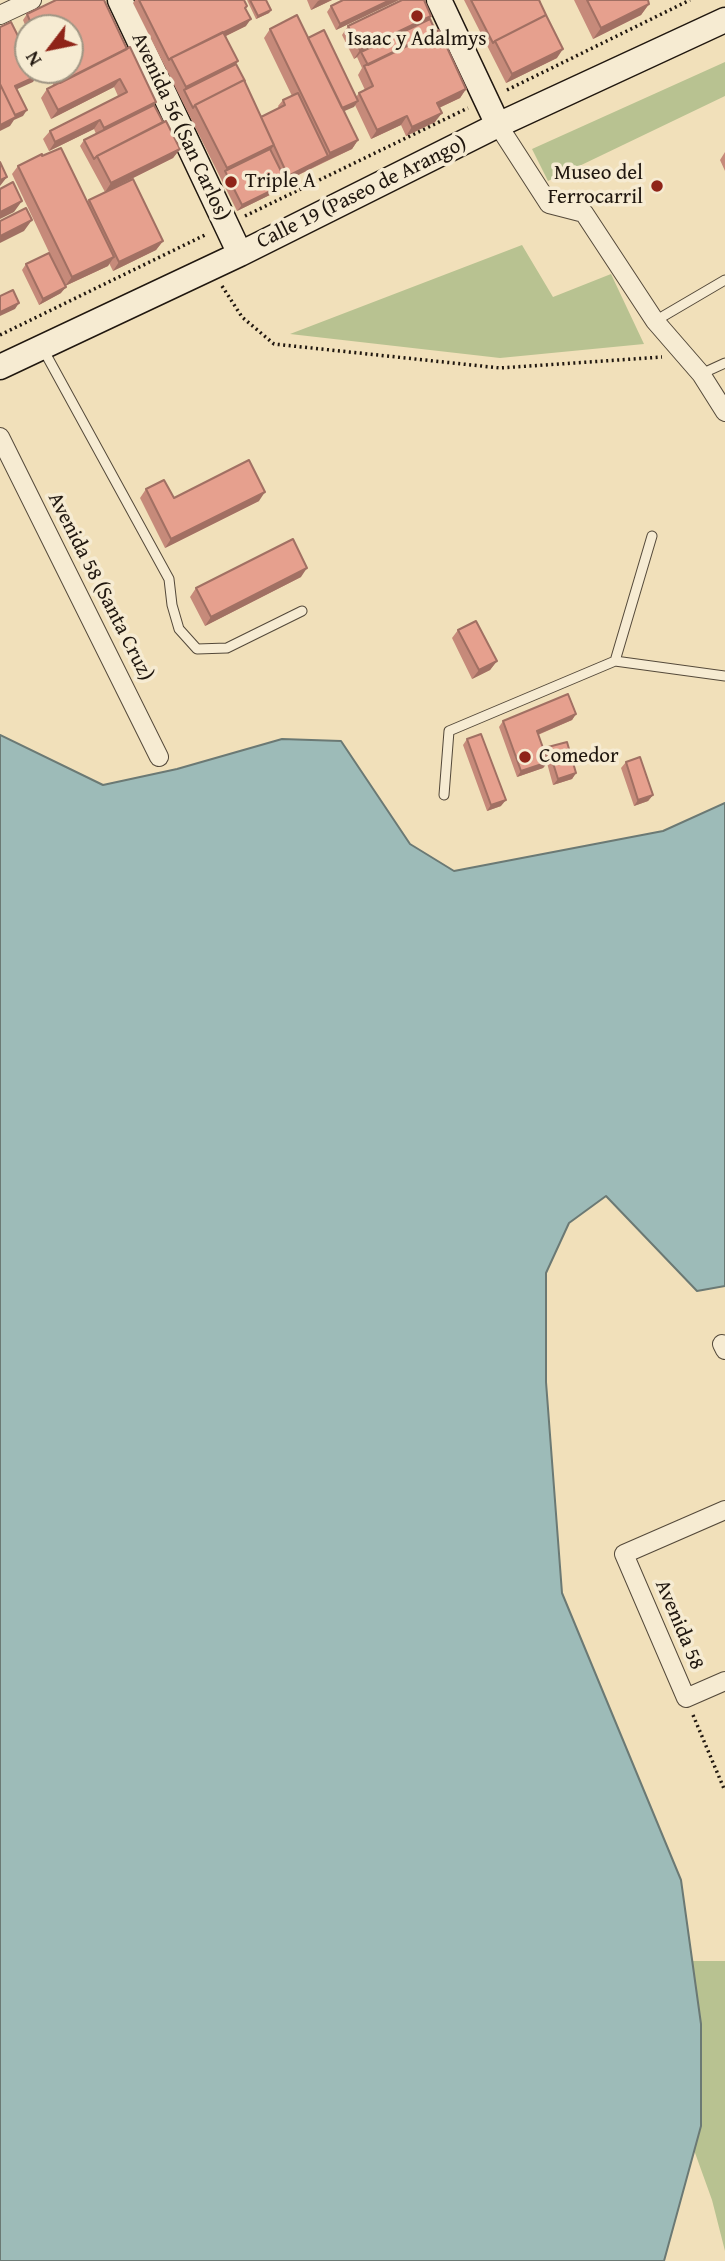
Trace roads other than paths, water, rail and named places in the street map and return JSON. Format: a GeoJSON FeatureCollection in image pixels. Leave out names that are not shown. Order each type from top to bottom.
{"type":"FeatureCollection","features":[{"type":"Feature","properties":{"kind":"main road","name":"Avenida 56 (San Carlos)"},"geometry":{"type":"LineString","coordinates":[[120,0],[240,254]]}},
{"type":"Feature","properties":{"kind":"main road"},"geometry":{"type":"LineString","coordinates":[[439,0],[498,125]]}},
{"type":"Feature","properties":{"kind":"main road","name":"Calle 19 (Paseo de Arango)"},"geometry":{"type":"LineString","coordinates":[[0,367],[240,254],[498,125],[725,20]]}},
{"type":"Feature","properties":{"kind":"street"},"geometry":{"type":"LineString","coordinates":[[0,15],[32,0]]}},
{"type":"Feature","properties":{"kind":"street"},"geometry":{"type":"LineString","coordinates":[[498,125],[549,204],[584,213],[655,321],[701,374],[725,412]]}},
{"type":"Feature","properties":{"kind":"street","name":"Avenida 58 (Santa Cruz)"},"geometry":{"type":"LineString","coordinates":[[0,437],[159,757]]}},
{"type":"Feature","properties":{"kind":"street","name":"Avenida 58"},"geometry":{"type":"LineString","coordinates":[[725,1510],[624,1554],[686,1698],[725,1681]]}},
{"type":"Feature","properties":{"kind":"lane"},"geometry":{"type":"LineString","coordinates":[[655,321],[725,280]]}},
{"type":"Feature","properties":{"kind":"lane"},"geometry":{"type":"LineString","coordinates":[[42,347],[169,579],[172,605],[179,629],[197,649],[227,648],[302,611]]}},
{"type":"Feature","properties":{"kind":"lane"},"geometry":{"type":"LineString","coordinates":[[701,374],[725,363]]}},
{"type":"Feature","properties":{"kind":"lane"},"geometry":{"type":"LineString","coordinates":[[615,661],[652,536]]}},
{"type":"Feature","properties":{"kind":"lane"},"geometry":{"type":"LineString","coordinates":[[444,795],[449,731],[615,661],[725,676]]}},
{"type":"Feature","properties":{"kind":"water"},"geometry":{"type":"Polygon","coordinates":[[[0,735],[103,785],[177,769],[282,739],[341,741],[410,844],[454,871],[663,831],[725,803],[725,1286],[697,1291],[606,1196],[569,1223],[546,1273],[546,1382],[562,1593],[681,1880],[701,2024],[701,2126],[664,2261],[0,2261],[0,735]]]}},
{"type":"Feature","properties":{"kind":"place","name":"Isaac y Adalmys"},"geometry":{"type":"Point","coordinates":[417,16]}},
{"type":"Feature","properties":{"kind":"place","name":"Triple A"},"geometry":{"type":"Point","coordinates":[231,182]}},
{"type":"Feature","properties":{"kind":"place","name":"Museo del Ferrocarril"},"geometry":{"type":"Point","coordinates":[657,186]}},
{"type":"Feature","properties":{"kind":"place","name":"Comedor"},"geometry":{"type":"Point","coordinates":[525,757]}}]}
